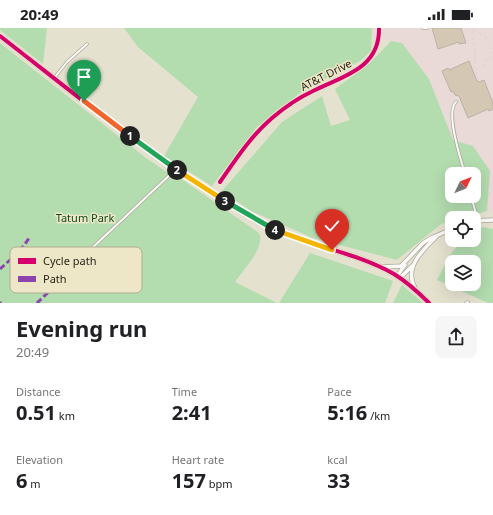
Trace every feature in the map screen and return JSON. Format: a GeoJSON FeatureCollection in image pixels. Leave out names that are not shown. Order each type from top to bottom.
{"type":"FeatureCollection","features":[{"type":"Feature","properties":{"kind":"street","name":"AT&T Drive"},"geometry":{"type":"LineString","coordinates":[[220,182],[247,144],[271,119],[302,97],[353,72],[367,61],[378,43],[378,28]]}},
{"type":"Feature","properties":{"kind":"street"},"geometry":{"type":"LineString","coordinates":[[0,36],[176,170],[272,229],[380,267],[398,277],[429,303]]}},
{"type":"Feature","properties":{"kind":"street"},"geometry":{"type":"LineString","coordinates":[[481,221],[493,220]]}},
{"type":"Feature","properties":{"kind":"street"},"geometry":{"type":"LineString","coordinates":[[398,277],[409,259],[423,243],[445,232]]}},
{"type":"Feature","properties":{"kind":"street"},"geometry":{"type":"LineString","coordinates":[[398,277],[405,275],[426,247],[440,234]]}},
{"type":"Feature","properties":{"kind":"street"},"geometry":{"type":"LineString","coordinates":[[380,267],[399,267],[409,259]]}},
{"type":"Feature","properties":{"kind":"street"},"geometry":{"type":"LineString","coordinates":[[414,263],[411,275],[417,292]]}},
{"type":"Feature","properties":{"kind":"lane"},"geometry":{"type":"LineString","coordinates":[[54,78],[67,62],[87,44]]}},
{"type":"Feature","properties":{"kind":"lane"},"geometry":{"type":"LineString","coordinates":[[456,102],[452,107],[452,120],[463,167]]}},
{"type":"Feature","properties":{"kind":"lane"},"geometry":{"type":"LineString","coordinates":[[94,247],[176,170]]}},
{"type":"Feature","properties":{"kind":"path"},"geometry":{"type":"LineString","coordinates":[[476,79],[479,76],[474,67],[475,51],[471,35],[472,28],[486,38],[493,53]]}},
{"type":"Feature","properties":{"kind":"path"},"geometry":{"type":"LineString","coordinates":[[483,67],[487,58],[493,58]]}},
{"type":"Feature","properties":{"kind":"shaded area"},"geometry":{"type":"Polygon","coordinates":[[[372,28],[493,28],[493,213],[487,211],[489,171],[473,146],[453,140],[402,43],[372,38],[372,28]]]}},
{"type":"Feature","properties":{"kind":"green space"},"geometry":{"type":"Polygon","coordinates":[[[0,28],[47,28],[43,64],[0,30],[0,28]]]}},
{"type":"Feature","properties":{"kind":"green space"},"geometry":{"type":"Polygon","coordinates":[[[124,28],[372,28],[371,51],[360,61],[305,89],[257,127],[212,186],[164,156],[198,97],[138,47],[124,28]]]}},
{"type":"Feature","properties":{"kind":"green space"},"geometry":{"type":"Polygon","coordinates":[[[391,41],[402,43],[429,79],[453,140],[473,146],[490,171],[487,211],[481,213],[481,211],[445,211],[445,223],[441,224],[397,260],[313,238],[251,211],[222,191],[282,122],[322,96],[331,126],[350,120],[335,89],[369,64],[391,41]]]}},
{"type":"Feature","properties":{"kind":"green space","name":"Tatum Park"},"geometry":{"type":"Polygon","coordinates":[[[0,43],[146,158],[177,179],[180,178],[259,233],[260,239],[257,251],[235,282],[277,303],[0,303],[0,43]]]}},
{"type":"Feature","properties":{"kind":"green space"},"geometry":{"type":"Polygon","coordinates":[[[481,228],[493,229],[493,303],[488,303],[461,291],[481,291],[481,255],[450,255],[455,248],[481,247],[481,228]]]}},
{"type":"Feature","properties":{"kind":"green space"},"geometry":{"type":"Polygon","coordinates":[[[310,253],[393,281],[385,303],[279,303],[310,253]]]}},
{"type":"Feature","properties":{"kind":"green space"},"geometry":{"type":"Polygon","coordinates":[[[445,264],[445,284],[437,280],[445,264]]]}},
{"type":"Feature","properties":{"kind":"green space"},"geometry":{"type":"Polygon","coordinates":[[[402,285],[423,303],[393,303],[402,285]]]}},
{"type":"Feature","properties":{"kind":"building"},"geometry":{"type":"Polygon","coordinates":[[[432,28],[461,28],[466,43],[459,44],[459,42],[438,49],[432,28]]]}},
{"type":"Feature","properties":{"kind":"building"},"geometry":{"type":"Polygon","coordinates":[[[469,61],[477,81],[479,82],[484,80],[493,103],[493,109],[489,111],[488,109],[468,118],[459,96],[455,95],[453,91],[451,92],[442,71],[448,68],[449,70],[469,61]]]}},
{"type":"Feature","properties":{"kind":"marked path"},"geometry":{"type":"LineString","coordinates":[[23,247],[30,237]]}},
{"type":"Feature","properties":{"kind":"marked path"},"geometry":{"type":"LineString","coordinates":[[0,269],[10,260]]}},
{"type":"Feature","properties":{"kind":"marked path"},"geometry":{"type":"LineString","coordinates":[[37,303],[47,293]]}},
{"type":"Feature","properties":{"kind":"cycle path"},"geometry":{"type":"LineString","coordinates":[[220,182],[251,140],[264,125],[277,114],[302,97],[347,75],[366,62],[373,53],[378,42],[379,28]]}},
{"type":"Feature","properties":{"kind":"cycle path"},"geometry":{"type":"LineString","coordinates":[[0,36],[159,158],[226,203],[277,231],[345,253],[378,266],[403,280],[429,303]]}},
{"type":"Feature","properties":{"kind":"route"},"geometry":{"type":"LineString","coordinates":[[84,101],[164,161],[261,223],[272,229],[332,250]]}}]}
